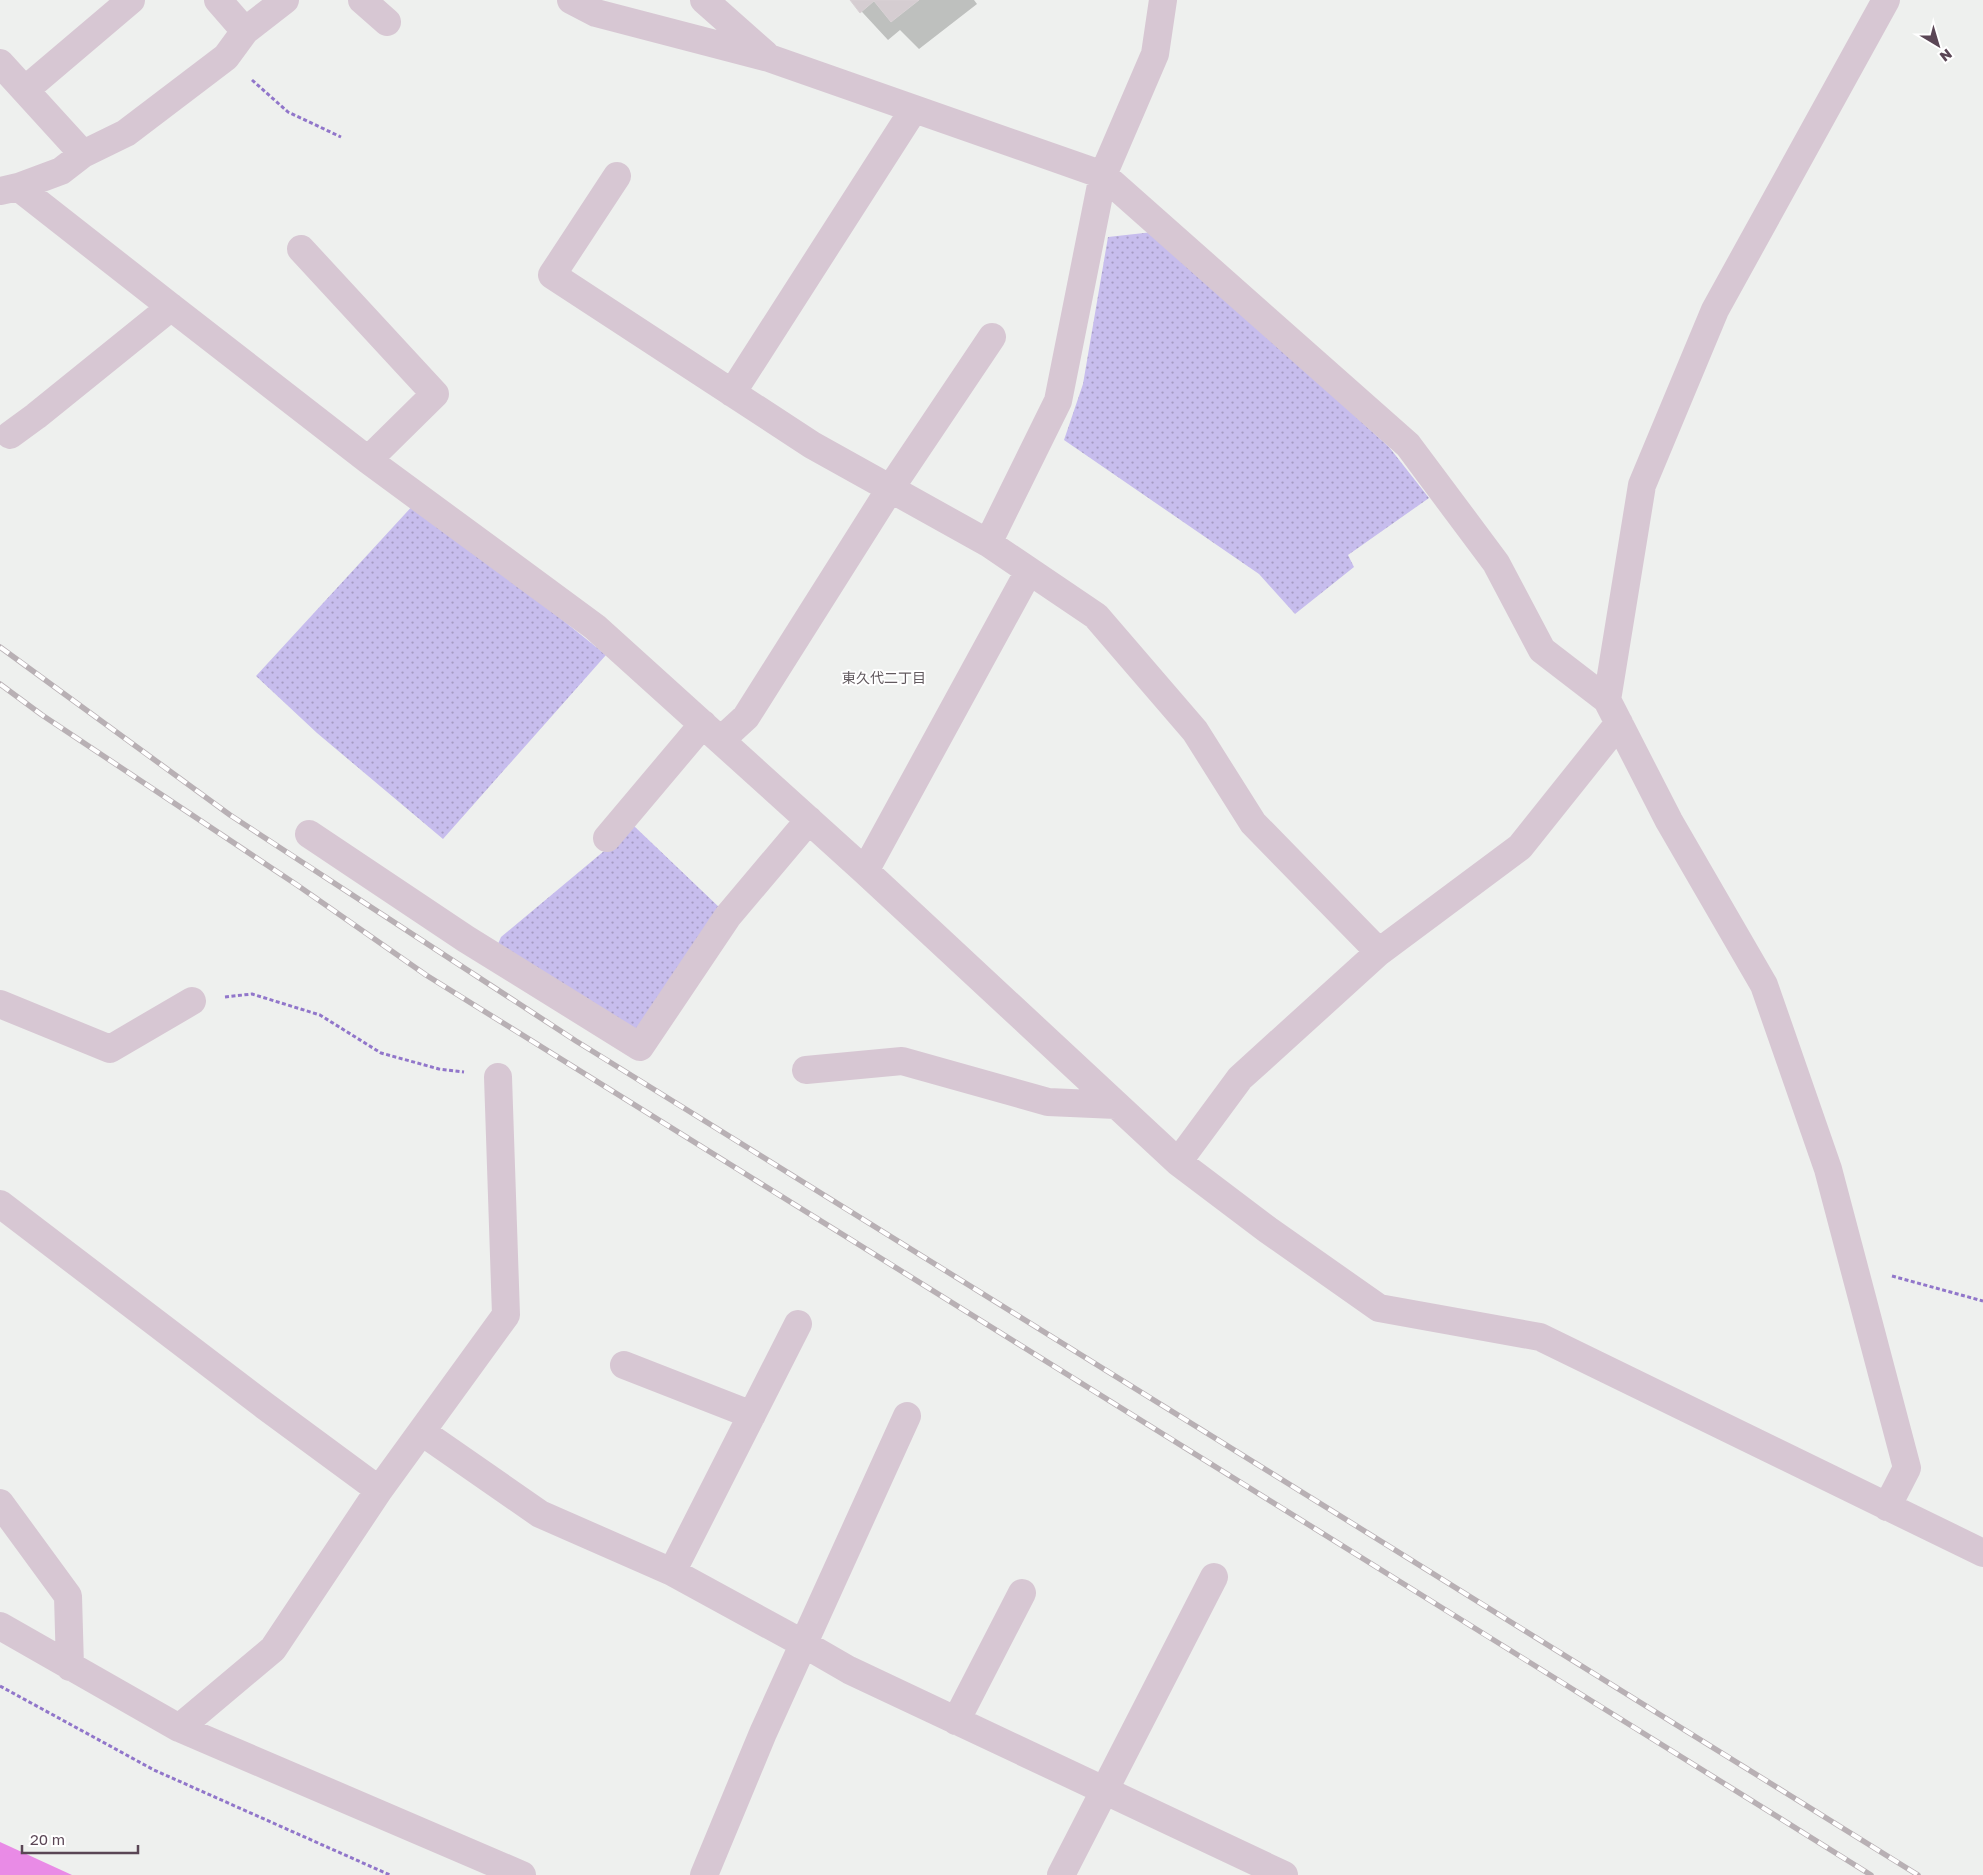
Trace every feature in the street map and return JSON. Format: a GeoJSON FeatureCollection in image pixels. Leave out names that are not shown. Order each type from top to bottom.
{"type":"FeatureCollection","features":[{"type":"Feature","properties":{"kind":"street"},"geometry":{"type":"LineString","coordinates":[[25,90],[131,0]]}},
{"type":"Feature","properties":{"kind":"street"},"geometry":{"type":"LineString","coordinates":[[218,0],[245,31]]}},
{"type":"Feature","properties":{"kind":"street"},"geometry":{"type":"LineString","coordinates":[[9,189],[60,171],[83,154],[126,133],[226,57],[245,31],[286,0]]}},
{"type":"Feature","properties":{"kind":"street"},"geometry":{"type":"LineString","coordinates":[[362,0],[387,22]]}},
{"type":"Feature","properties":{"kind":"street"},"geometry":{"type":"LineString","coordinates":[[571,0],[596,13],[769,58],[1103,175],[1408,445],[1496,563],[1542,650],[1613,712],[1669,821],[1764,985],[1828,1169],[1907,1468],[1887,1506]]}},
{"type":"Feature","properties":{"kind":"street"},"geometry":{"type":"LineString","coordinates":[[704,0],[769,58]]}},
{"type":"Feature","properties":{"kind":"street"},"geometry":{"type":"LineString","coordinates":[[988,543],[1058,401],[1103,175],[1155,54],[1163,0]]}},
{"type":"Feature","properties":{"kind":"street"},"geometry":{"type":"LineString","coordinates":[[1178,1162],[1240,1078],[1379,952],[1520,847],[1613,712],[1642,485],[1715,310],[1886,0]]}},
{"type":"Feature","properties":{"kind":"street"},"geometry":{"type":"LineString","coordinates":[[0,62],[83,154]]}},
{"type":"Feature","properties":{"kind":"street"},"geometry":{"type":"LineString","coordinates":[[732,393],[914,109]]}},
{"type":"Feature","properties":{"kind":"street"},"geometry":{"type":"LineString","coordinates":[[616,176],[552,275],[812,445],[988,543],[1096,616],[1195,731],[1253,823],[1379,952]]}},
{"type":"Feature","properties":{"kind":"street"},"geometry":{"type":"LineString","coordinates":[[9,189],[171,308],[368,460],[595,627],[865,870],[1178,1162],[1268,1230],[1379,1308],[1540,1337],[1983,1553]]}},
{"type":"Feature","properties":{"kind":"street"},"geometry":{"type":"LineString","coordinates":[[301,249],[435,394],[368,460]]}},
{"type":"Feature","properties":{"kind":"street"},"geometry":{"type":"LineString","coordinates":[[10,435],[30,407],[171,308]]}},
{"type":"Feature","properties":{"kind":"street"},"geometry":{"type":"LineString","coordinates":[[607,838],[712,732],[746,717],[890,488],[992,337]]}},
{"type":"Feature","properties":{"kind":"street"},"geometry":{"type":"LineString","coordinates":[[865,870],[1029,571]]}},
{"type":"Feature","properties":{"kind":"street"},"geometry":{"type":"LineString","coordinates":[[309,834],[466,939],[640,1047],[728,916],[809,820]]}},
{"type":"Feature","properties":{"kind":"street"},"geometry":{"type":"LineString","coordinates":[[0,1004],[110,1049],[192,1001]]}},
{"type":"Feature","properties":{"kind":"street"},"geometry":{"type":"LineString","coordinates":[[806,1070],[902,1061],[1048,1102],[1116,1105]]}},
{"type":"Feature","properties":{"kind":"street"},"geometry":{"type":"LineString","coordinates":[[179,1728],[273,1649],[379,1490],[506,1315],[498,1077]]}},
{"type":"Feature","properties":{"kind":"street"},"geometry":{"type":"LineString","coordinates":[[0,1204],[265,1406],[379,1490]]}},
{"type":"Feature","properties":{"kind":"street"},"geometry":{"type":"LineString","coordinates":[[672,1572],[798,1324]]}},
{"type":"Feature","properties":{"kind":"street"},"geometry":{"type":"LineString","coordinates":[[624,1365],[752,1415]]}},
{"type":"Feature","properties":{"kind":"street"},"geometry":{"type":"LineString","coordinates":[[704,1875],[763,1733],[907,1416]]}},
{"type":"Feature","properties":{"kind":"street"},"geometry":{"type":"LineString","coordinates":[[422,1432],[540,1514],[672,1572],[849,1670],[1284,1875]]}},
{"type":"Feature","properties":{"kind":"street"},"geometry":{"type":"LineString","coordinates":[[0,1503],[68,1596],[70,1667]]}},
{"type":"Feature","properties":{"kind":"street"},"geometry":{"type":"LineString","coordinates":[[1061,1875],[1214,1576]]}},
{"type":"Feature","properties":{"kind":"street"},"geometry":{"type":"LineString","coordinates":[[956,1721],[1022,1593]]}},
{"type":"Feature","properties":{"kind":"street"},"geometry":{"type":"LineString","coordinates":[[0,1626],[179,1728],[522,1875]]}},
{"type":"Feature","properties":{"kind":"path"},"geometry":{"type":"LineString","coordinates":[[226,57],[288,112],[341,137]]}},
{"type":"Feature","properties":{"kind":"path"},"geometry":{"type":"LineString","coordinates":[[192,1001],[252,994],[320,1015],[381,1053],[439,1069],[498,1077]]}},
{"type":"Feature","properties":{"kind":"path"},"geometry":{"type":"LineString","coordinates":[[1854,1265],[1983,1301]]}},
{"type":"Feature","properties":{"kind":"path"},"geometry":{"type":"LineString","coordinates":[[0,1686],[154,1770],[390,1875]]}},
{"type":"Feature","properties":{"kind":"shaded area"},"geometry":{"type":"Polygon","coordinates":[[[1153,232],[1389,447],[1429,498],[1348,555],[1354,567],[1295,614],[1259,574],[1064,440],[1083,384],[1108,237],[1153,232]]]}},
{"type":"Feature","properties":{"kind":"shaded area"},"geometry":{"type":"Polygon","coordinates":[[[416,502],[606,655],[443,839],[317,733],[256,676],[416,502]]]}},
{"type":"Feature","properties":{"kind":"shaded area"},"geometry":{"type":"Polygon","coordinates":[[[634,826],[721,909],[636,1031],[495,951],[501,937],[634,826]]]}},
{"type":"Feature","properties":{"kind":"shaded area"},"geometry":{"type":"Polygon","coordinates":[[[0,1842],[72,1875],[0,1875],[0,1842]]]}},
{"type":"Feature","properties":{"kind":"building"},"geometry":{"type":"Polygon","coordinates":[[[850,0],[919,0],[891,22],[874,1],[860,13],[850,0]]]}},
{"type":"Feature","properties":{"kind":"railway"},"geometry":{"type":"LineString","coordinates":[[0,647],[230,815],[576,1041],[1918,1875]]}},
{"type":"Feature","properties":{"kind":"railway"},"geometry":{"type":"LineString","coordinates":[[0,684],[42,715],[297,885],[426,975],[1871,1875]]}},
{"type":"Feature","properties":{"kind":"district","name":"東久代二丁目"},"geometry":{"type":"Point","coordinates":[884,678]}}]}
